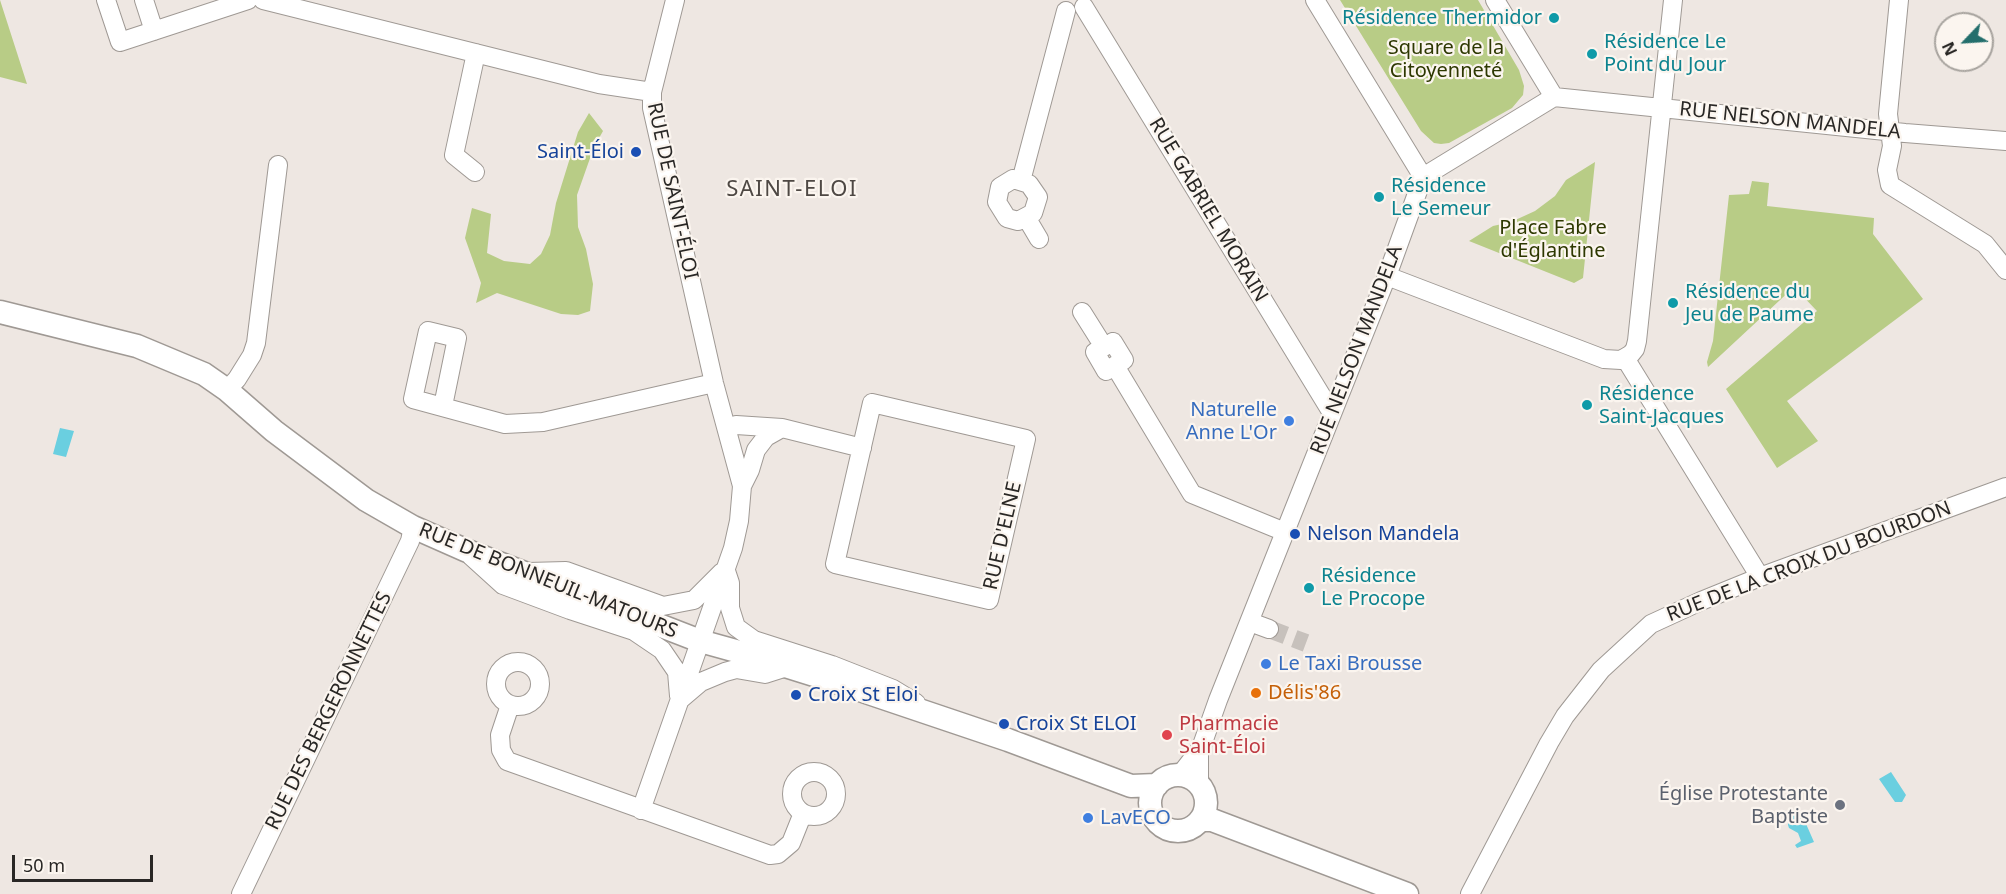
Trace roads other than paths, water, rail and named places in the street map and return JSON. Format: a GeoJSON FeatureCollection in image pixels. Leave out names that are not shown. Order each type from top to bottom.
{"type":"FeatureCollection","features":[{"type":"Feature","properties":{"kind":"main road","name":"RUE DE BONNEUIL-MATOURS"},"geometry":{"type":"LineString","coordinates":[[0,312],[137,346],[204,374],[227,390],[274,431],[366,500],[413,526],[465,550],[700,641],[934,716],[1131,786],[1157,785]]}},
{"type":"Feature","properties":{"kind":"main road"},"geometry":{"type":"LineString","coordinates":[[1199,801],[1189,829],[1175,831],[1158,822],[1152,810],[1152,793],[1163,780],[1199,801],[1407,894]]}},
{"type":"Feature","properties":{"kind":"main road","name":"RUE DE BONNEUIL-MATOURS"},"geometry":{"type":"LineString","coordinates":[[1131,786],[1152,810]]}},
{"type":"Feature","properties":{"kind":"street"},"geometry":{"type":"LineString","coordinates":[[106,0],[120,42],[248,0]]}},
{"type":"Feature","properties":{"kind":"street"},"geometry":{"type":"LineString","coordinates":[[144,0],[154,31]]}},
{"type":"Feature","properties":{"kind":"street"},"geometry":{"type":"LineString","coordinates":[[263,0],[599,84],[652,92]]}},
{"type":"Feature","properties":{"kind":"street","name":"RUE DE SAINT-ÉLOI"},"geometry":{"type":"LineString","coordinates":[[641,810],[733,548],[739,521],[742,486],[714,383],[652,108],[652,92],[675,0]]}},
{"type":"Feature","properties":{"kind":"street"},"geometry":{"type":"LineString","coordinates":[[1315,0],[1423,177],[1554,97],[1495,0]]}},
{"type":"Feature","properties":{"kind":"street"},"geometry":{"type":"LineString","coordinates":[[1387,276],[1604,359],[1615,362],[1625,358],[1635,349],[1674,0]]}},
{"type":"Feature","properties":{"kind":"street"},"geometry":{"type":"LineString","coordinates":[[1899,0],[1888,114],[1892,146],[1887,170],[1890,185],[1985,244],[2006,270]]}},
{"type":"Feature","properties":{"kind":"street"},"geometry":{"type":"LineString","coordinates":[[1021,181],[1073,5]]}},
{"type":"Feature","properties":{"kind":"street","name":"RUE GABRIEL MORAIN"},"geometry":{"type":"LineString","coordinates":[[1073,5],[1332,413]]}},
{"type":"Feature","properties":{"kind":"street"},"geometry":{"type":"LineString","coordinates":[[475,172],[454,155],[476,53]]}},
{"type":"Feature","properties":{"kind":"street","name":"RUE NELSON MANDELA"},"geometry":{"type":"LineString","coordinates":[[1554,97],[2006,141]]}},
{"type":"Feature","properties":{"kind":"street"},"geometry":{"type":"LineString","coordinates":[[227,390],[252,355],[255,343],[278,165]]}},
{"type":"Feature","properties":{"kind":"street","name":"RUE NELSON MANDELA"},"geometry":{"type":"LineString","coordinates":[[1199,801],[1199,753],[1387,276],[1423,177]]}},
{"type":"Feature","properties":{"kind":"street"},"geometry":{"type":"LineString","coordinates":[[1013,179],[1029,184],[1038,197],[1033,213],[1026,217],[1018,221],[1007,218],[997,202],[1000,187],[1013,179]]}},
{"type":"Feature","properties":{"kind":"street"},"geometry":{"type":"LineString","coordinates":[[1026,217],[1039,239]]}},
{"type":"Feature","properties":{"kind":"street"},"geometry":{"type":"LineString","coordinates":[[1082,312],[1104,347],[1095,352],[1106,371],[1115,366],[1192,494],[1285,532]]}},
{"type":"Feature","properties":{"kind":"street"},"geometry":{"type":"LineString","coordinates":[[1625,358],[1760,577]]}},
{"type":"Feature","properties":{"kind":"street"},"geometry":{"type":"LineString","coordinates":[[443,406],[505,424],[543,422],[714,383]]}},
{"type":"Feature","properties":{"kind":"street","name":"RUE D'ELNE"},"geometry":{"type":"LineString","coordinates":[[872,403],[1026,439],[989,600],[835,564],[861,448],[872,403]]}},
{"type":"Feature","properties":{"kind":"street"},"geometry":{"type":"LineString","coordinates":[[727,429],[736,425],[782,428],[861,448]]}},
{"type":"Feature","properties":{"kind":"street"},"geometry":{"type":"LineString","coordinates":[[742,486],[756,450],[766,437],[782,428]]}},
{"type":"Feature","properties":{"kind":"street","name":"RUE DE LA CROIX DU BOURDON"},"geometry":{"type":"LineString","coordinates":[[1470,894],[1565,716],[1601,670],[1652,624],[1760,577],[2006,487]]}},
{"type":"Feature","properties":{"kind":"street","name":"RUE DES BERGERONNETTES"},"geometry":{"type":"LineString","coordinates":[[242,894],[410,541],[413,526]]}},
{"type":"Feature","properties":{"kind":"street"},"geometry":{"type":"LineString","coordinates":[[465,550],[503,585],[634,631],[662,650],[677,672],[680,700]]}},
{"type":"Feature","properties":{"kind":"street"},"geometry":{"type":"LineString","coordinates":[[521,572],[566,571],[663,606],[694,600],[726,569],[730,583],[730,608],[736,627],[754,640],[832,664],[893,688],[934,716]]}},
{"type":"Feature","properties":{"kind":"street"},"geometry":{"type":"LineString","coordinates":[[1250,622],[1269,629]]}},
{"type":"Feature","properties":{"kind":"street"},"geometry":{"type":"LineString","coordinates":[[680,700],[701,682],[725,672],[736,669],[765,674],[787,667]]}},
{"type":"Feature","properties":{"kind":"street"},"geometry":{"type":"LineString","coordinates":[[510,705],[500,735],[501,750],[507,761],[770,855],[778,854],[792,843],[803,813]]}},
{"type":"Feature","properties":{"kind":"water"},"geometry":{"type":"Polygon","coordinates":[[[60,428],[74,431],[66,457],[53,454],[60,428]]]}},
{"type":"Feature","properties":{"kind":"water"},"geometry":{"type":"Polygon","coordinates":[[[1891,772],[1906,795],[1902,802],[1895,802],[1879,779],[1891,772]]]}},
{"type":"Feature","properties":{"kind":"water"},"geometry":{"type":"Polygon","coordinates":[[[1796,813],[1803,817],[1814,842],[1797,848],[1795,845],[1801,841],[1798,833],[1788,825],[1788,818],[1796,813]]]}},
{"type":"Feature","properties":{"kind":"tunnel"},"geometry":{"type":"LineString","coordinates":[[1269,629],[1306,643]]}},
{"type":"Feature","properties":{"kind":"place","name":"Résidence Thermidor"},"geometry":{"type":"Point","coordinates":[1554,18]}},
{"type":"Feature","properties":{"kind":"place","name":"Résidence Le Point du Jour"},"geometry":{"type":"Point","coordinates":[1592,54]}},
{"type":"Feature","properties":{"kind":"place","name":"Saint-Éloi"},"geometry":{"type":"Point","coordinates":[636,152]}},
{"type":"Feature","properties":{"kind":"place","name":"Résidence Le Semeur"},"geometry":{"type":"Point","coordinates":[1379,197]}},
{"type":"Feature","properties":{"kind":"place","name":"Résidence du Jeu de Paume"},"geometry":{"type":"Point","coordinates":[1673,303]}},
{"type":"Feature","properties":{"kind":"place","name":"Résidence Saint-Jacques"},"geometry":{"type":"Point","coordinates":[1587,405]}},
{"type":"Feature","properties":{"kind":"place","name":"Naturelle Anne L'Or"},"geometry":{"type":"Point","coordinates":[1289,421]}},
{"type":"Feature","properties":{"kind":"place","name":"Nelson Mandela"},"geometry":{"type":"Point","coordinates":[1295,534]}},
{"type":"Feature","properties":{"kind":"place","name":"Résidence Le Procope"},"geometry":{"type":"Point","coordinates":[1309,588]}},
{"type":"Feature","properties":{"kind":"place","name":"Le Taxi Brousse"},"geometry":{"type":"Point","coordinates":[1266,664]}},
{"type":"Feature","properties":{"kind":"place","name":"Délis'86"},"geometry":{"type":"Point","coordinates":[1256,693]}},
{"type":"Feature","properties":{"kind":"place","name":"Croix St Eloi"},"geometry":{"type":"Point","coordinates":[796,695]}},
{"type":"Feature","properties":{"kind":"place","name":"Croix St ELOI"},"geometry":{"type":"Point","coordinates":[1004,724]}},
{"type":"Feature","properties":{"kind":"place","name":"Pharmacie Saint-Éloi"},"geometry":{"type":"Point","coordinates":[1167,735]}},
{"type":"Feature","properties":{"kind":"place","name":"Église Protestante Baptiste"},"geometry":{"type":"Point","coordinates":[1840,805]}},
{"type":"Feature","properties":{"kind":"place","name":"LavECO"},"geometry":{"type":"Point","coordinates":[1088,818]}},
{"type":"Feature","properties":{"kind":"district","name":"SAINT-ELOI"},"geometry":{"type":"Point","coordinates":[792,190]}},
{"type":"Feature","properties":{"kind":"park label","name":"Square de la Citoyenneté"},"geometry":{"type":"Point","coordinates":[1446,60]}},
{"type":"Feature","properties":{"kind":"park label","name":"Place Fabre d'Églantine"},"geometry":{"type":"Point","coordinates":[1553,240]}}]}
